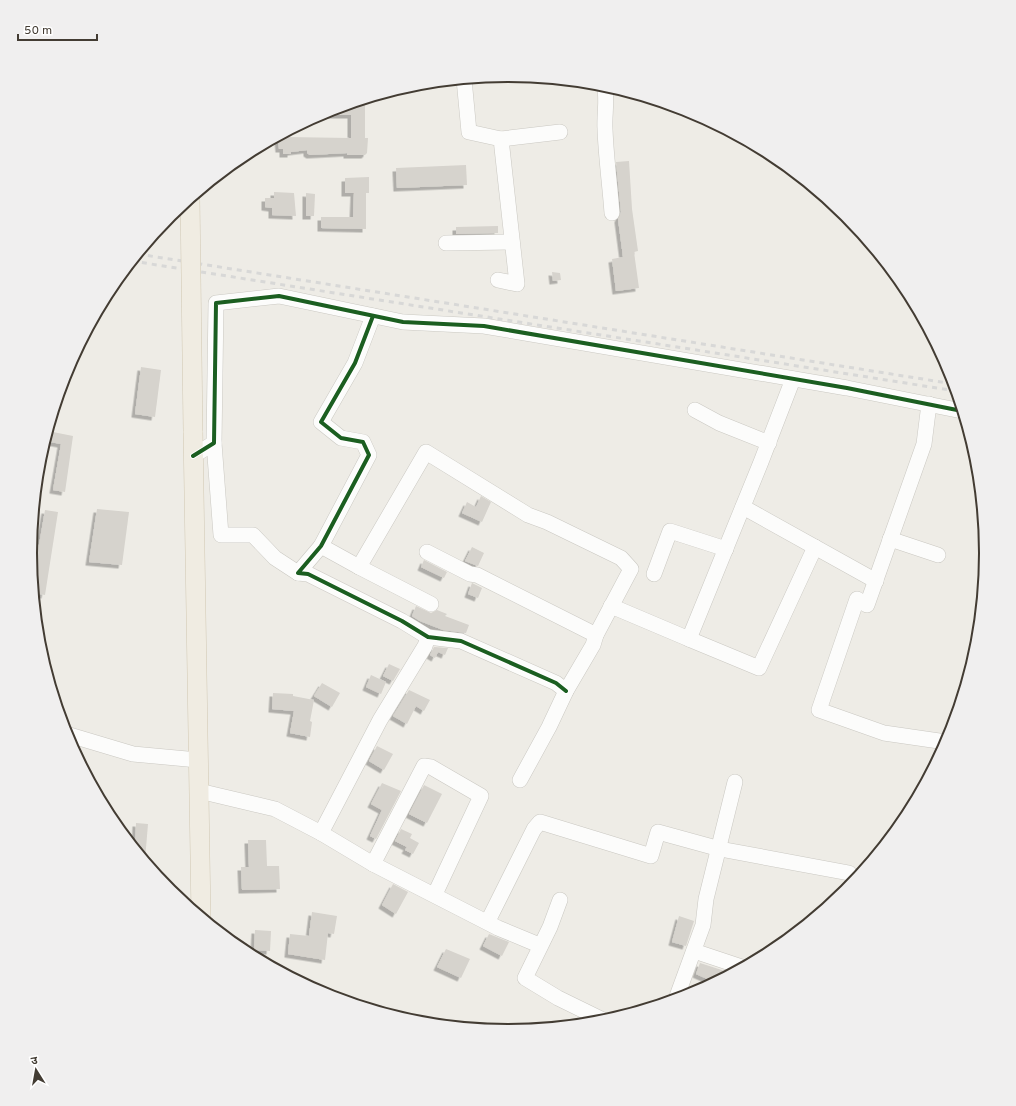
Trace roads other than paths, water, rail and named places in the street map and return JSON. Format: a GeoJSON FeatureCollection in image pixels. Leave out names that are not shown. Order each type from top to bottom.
{"type":"FeatureCollection","features":[{"type":"Feature","properties":{"kind":"main road"},"geometry":{"type":"LineString","coordinates":[[190,206],[201,910]]}},
{"type":"Feature","properties":{"kind":"street"},"geometry":{"type":"LineString","coordinates":[[464,84],[468,132],[501,139],[560,132]]}},
{"type":"Feature","properties":{"kind":"street"},"geometry":{"type":"LineString","coordinates":[[606,92],[605,126],[612,213]]}},
{"type":"Feature","properties":{"kind":"street"},"geometry":{"type":"LineString","coordinates":[[498,280],[517,284],[501,139]]}},
{"type":"Feature","properties":{"kind":"street"},"geometry":{"type":"LineString","coordinates":[[446,243],[512,242]]}},
{"type":"Feature","properties":{"kind":"street"},"geometry":{"type":"LineString","coordinates":[[566,690],[556,684],[461,641],[428,637],[402,621],[308,574],[298,574],[275,558],[253,535],[221,535],[214,443],[216,304],[279,296],[403,322],[484,326],[793,379],[956,410]]}},
{"type":"Feature","properties":{"kind":"street"},"geometry":{"type":"LineString","coordinates":[[298,574],[321,546],[369,455],[364,442],[341,438],[321,422],[355,363],[373,316]]}},
{"type":"Feature","properties":{"kind":"street"},"geometry":{"type":"LineString","coordinates":[[689,639],[769,443],[793,379]]}},
{"type":"Feature","properties":{"kind":"street"},"geometry":{"type":"LineString","coordinates":[[929,404],[924,444],[876,581],[867,605],[857,599],[819,710],[884,733],[939,741]]}},
{"type":"Feature","properties":{"kind":"street"},"geometry":{"type":"LineString","coordinates":[[695,410],[718,423],[769,443]]}},
{"type":"Feature","properties":{"kind":"street"},"geometry":{"type":"LineString","coordinates":[[193,456],[214,443]]}},
{"type":"Feature","properties":{"kind":"street"},"geometry":{"type":"LineString","coordinates":[[359,567],[426,452],[528,515],[548,522],[621,558],[630,569],[610,606],[596,635],[593,645],[566,690],[549,727],[520,780]]}},
{"type":"Feature","properties":{"kind":"street"},"geometry":{"type":"LineString","coordinates":[[743,507],[876,581]]}},
{"type":"Feature","properties":{"kind":"street"},"geometry":{"type":"LineString","coordinates":[[654,574],[670,531],[726,549]]}},
{"type":"Feature","properties":{"kind":"street"},"geometry":{"type":"LineString","coordinates":[[890,539],[938,556]]}},
{"type":"Feature","properties":{"kind":"street"},"geometry":{"type":"LineString","coordinates":[[321,546],[430,604]]}},
{"type":"Feature","properties":{"kind":"street"},"geometry":{"type":"LineString","coordinates":[[610,606],[759,668],[815,547]]}},
{"type":"Feature","properties":{"kind":"street"},"geometry":{"type":"LineString","coordinates":[[427,552],[470,574],[477,575],[596,635]]}},
{"type":"Feature","properties":{"kind":"street"},"geometry":{"type":"LineString","coordinates":[[321,833],[380,720],[425,646],[428,637]]}},
{"type":"Feature","properties":{"kind":"street"},"geometry":{"type":"LineString","coordinates":[[75,737],[133,754],[198,760]]}},
{"type":"Feature","properties":{"kind":"street"},"geometry":{"type":"LineString","coordinates":[[373,864],[424,766],[431,767],[481,796],[435,894]]}},
{"type":"Feature","properties":{"kind":"street"},"geometry":{"type":"LineString","coordinates":[[682,990],[703,925],[706,899],[720,849],[735,782]]}},
{"type":"Feature","properties":{"kind":"street"},"geometry":{"type":"LineString","coordinates":[[199,791],[274,809],[321,833],[373,864],[488,921],[498,928],[539,945]]}},
{"type":"Feature","properties":{"kind":"street"},"geometry":{"type":"LineString","coordinates":[[488,921],[534,829],[540,822],[652,856],[658,832],[720,849],[849,873]]}},
{"type":"Feature","properties":{"kind":"street"},"geometry":{"type":"LineString","coordinates":[[560,900],[550,927],[539,945],[525,978],[558,998],[595,1016]]}},
{"type":"Feature","properties":{"kind":"street"},"geometry":{"type":"LineString","coordinates":[[694,951],[736,965]]}},
{"type":"Feature","properties":{"kind":"railway"},"geometry":{"type":"LineString","coordinates":[[143,255],[947,383]]}},
{"type":"Feature","properties":{"kind":"railway"},"geometry":{"type":"LineString","coordinates":[[137,262],[949,390]]}}]}
